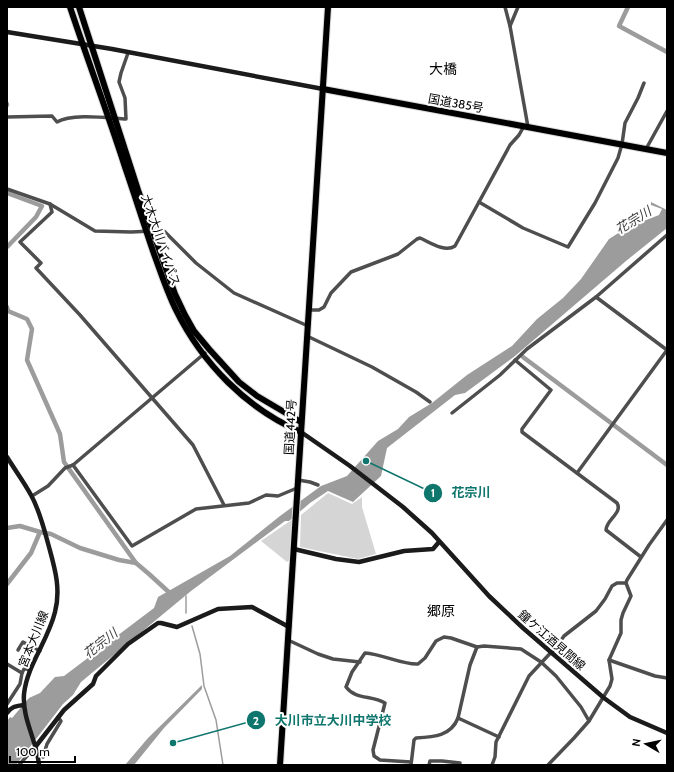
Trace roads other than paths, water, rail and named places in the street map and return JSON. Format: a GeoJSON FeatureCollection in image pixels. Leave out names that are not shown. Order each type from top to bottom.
{"type":"FeatureCollection","features":[{"type":"Feature","properties":{"kind":"highway","name":"大木大川バイパス"},"geometry":{"type":"LineString","coordinates":[[70,7],[175,294],[194,331],[239,382],[257,396],[301,422]]}},
{"type":"Feature","properties":{"kind":"highway","name":"大木大川バイパス"},"geometry":{"type":"LineString","coordinates":[[79,7],[103,78],[112,119],[146,231],[176,311],[203,355],[228,382],[251,403],[290,428],[301,437]]}},
{"type":"Feature","properties":{"kind":"highway"},"geometry":{"type":"LineString","coordinates":[[323,89],[328,7]]}},
{"type":"Feature","properties":{"kind":"highway","name":"国道385号"},"geometry":{"type":"LineString","coordinates":[[323,89],[667,153]]}},
{"type":"Feature","properties":{"kind":"highway","name":"国道442号"},"geometry":{"type":"LineString","coordinates":[[280,765],[323,89]]}},
{"type":"Feature","properties":{"kind":"main road"},"geometry":{"type":"LineString","coordinates":[[7,32],[83,44],[323,89]]}},
{"type":"Feature","properties":{"kind":"main road","name":"鐘ケ江酒見間線"},"geometry":{"type":"LineString","coordinates":[[301,437],[350,466],[376,485],[432,533],[489,596],[551,653],[604,698],[630,717],[667,733]]}},
{"type":"Feature","properties":{"kind":"main road","name":"宮本大川線"},"geometry":{"type":"LineString","coordinates":[[7,457],[32,496],[44,527],[55,567],[58,592],[55,612],[40,651],[30,671],[25,688],[23,704],[40,765]]}},
{"type":"Feature","properties":{"kind":"main road"},"geometry":{"type":"LineString","coordinates":[[294,549],[336,559],[359,562],[404,551],[432,549],[439,542]]}},
{"type":"Feature","properties":{"kind":"main road"},"geometry":{"type":"LineString","coordinates":[[35,745],[68,706],[93,684],[96,676],[128,644],[158,623],[161,622],[177,627],[218,609],[252,607],[289,627]]}},
{"type":"Feature","properties":{"kind":"main road"},"geometry":{"type":"LineString","coordinates":[[7,713],[11,708],[23,704]]}},
{"type":"Feature","properties":{"kind":"street"},"geometry":{"type":"LineString","coordinates":[[309,310],[319,310],[324,307],[331,293],[351,272],[398,254],[417,239],[420,238],[444,248],[452,248],[455,246],[510,145],[526,127],[510,26],[504,7]]}},
{"type":"Feature","properties":{"kind":"street"},"geometry":{"type":"LineString","coordinates":[[510,26],[518,7]]}},
{"type":"Feature","properties":{"kind":"street"},"geometry":{"type":"LineString","coordinates":[[7,117],[52,116],[57,122],[67,117],[126,119],[125,98],[120,78],[128,53]]}},
{"type":"Feature","properties":{"kind":"street"},"geometry":{"type":"LineString","coordinates":[[479,202],[523,228],[568,247],[618,158],[625,124],[644,83]]}},
{"type":"Feature","properties":{"kind":"street"},"geometry":{"type":"LineString","coordinates":[[646,149],[667,111]]}},
{"type":"Feature","properties":{"kind":"street"},"geometry":{"type":"LineString","coordinates":[[7,189],[50,204],[95,231],[164,231],[196,263],[234,293],[308,326]]}},
{"type":"Feature","properties":{"kind":"street"},"geometry":{"type":"LineString","coordinates":[[50,204],[52,212],[20,242],[41,263],[36,268],[80,315],[193,444],[224,505]]}},
{"type":"Feature","properties":{"kind":"street"},"geometry":{"type":"LineString","coordinates":[[452,413],[500,376],[527,349],[596,297],[667,235]]}},
{"type":"Feature","properties":{"kind":"street"},"geometry":{"type":"LineString","coordinates":[[577,473],[667,350],[596,297]]}},
{"type":"Feature","properties":{"kind":"street"},"geometry":{"type":"LineString","coordinates":[[307,336],[372,367],[416,392],[430,402]]}},
{"type":"Feature","properties":{"kind":"street"},"geometry":{"type":"LineString","coordinates":[[32,496],[48,486],[65,468],[71,465],[153,398],[209,349]]}},
{"type":"Feature","properties":{"kind":"street"},"geometry":{"type":"LineString","coordinates":[[515,360],[551,390],[524,426],[522,432],[617,503],[619,506],[618,510],[607,525],[606,530],[641,557]]}},
{"type":"Feature","properties":{"kind":"street"},"geometry":{"type":"LineString","coordinates":[[71,465],[132,546],[196,509],[249,503],[266,495],[278,496],[297,488]]}},
{"type":"Feature","properties":{"kind":"street"},"geometry":{"type":"LineString","coordinates":[[298,480],[318,485]]}},
{"type":"Feature","properties":{"kind":"street"},"geometry":{"type":"LineString","coordinates":[[548,765],[574,738],[604,698],[612,679],[609,660],[621,633],[621,620],[631,596],[626,583],[628,576],[667,520]]}},
{"type":"Feature","properties":{"kind":"street"},"geometry":{"type":"LineString","coordinates":[[492,765],[495,757],[496,742],[526,682],[541,662],[569,632],[596,612],[612,586],[616,583],[626,583]]}},
{"type":"Feature","properties":{"kind":"street"},"geometry":{"type":"LineString","coordinates":[[477,647],[470,665],[458,718],[455,725],[445,733],[431,737],[416,738],[414,740],[411,763],[380,760],[374,756],[374,750],[385,703],[379,700],[351,694],[346,687],[352,672],[365,653],[418,664],[425,658],[436,641],[444,637],[477,647],[484,646],[521,649],[541,662],[564,685],[589,720]]}},
{"type":"Feature","properties":{"kind":"street"},"geometry":{"type":"LineString","coordinates":[[288,640],[318,654],[360,662]]}},
{"type":"Feature","properties":{"kind":"street"},"geometry":{"type":"LineString","coordinates":[[18,650],[23,642],[40,651]]}},
{"type":"Feature","properties":{"kind":"street"},"geometry":{"type":"LineString","coordinates":[[609,660],[655,676],[667,678]]}},
{"type":"Feature","properties":{"kind":"street"},"geometry":{"type":"LineString","coordinates":[[7,664],[22,673]]}},
{"type":"Feature","properties":{"kind":"street"},"geometry":{"type":"LineString","coordinates":[[7,704],[20,684],[24,670],[28,669],[30,671]]}},
{"type":"Feature","properties":{"kind":"street"},"geometry":{"type":"LineString","coordinates":[[43,757],[47,744],[61,721],[58,717]]}},
{"type":"Feature","properties":{"kind":"street"},"geometry":{"type":"LineString","coordinates":[[458,718],[499,737]]}},
{"type":"Feature","properties":{"kind":"street"},"geometry":{"type":"LineString","coordinates":[[19,765],[35,745]]}},
{"type":"Feature","properties":{"kind":"street"},"geometry":{"type":"LineString","coordinates":[[430,765],[430,761],[460,763]]}},
{"type":"Feature","properties":{"kind":"waterway"},"geometry":{"type":"LineString","coordinates":[[628,7],[619,26],[667,52]]}},
{"type":"Feature","properties":{"kind":"waterway"},"geometry":{"type":"LineString","coordinates":[[7,193],[42,206],[36,217],[7,247]]}},
{"type":"Feature","properties":{"kind":"waterway"},"geometry":{"type":"LineString","coordinates":[[7,307],[8,311],[27,319],[32,329],[27,360],[60,434],[64,462],[136,563]]}},
{"type":"Feature","properties":{"kind":"waterway"},"geometry":{"type":"LineString","coordinates":[[523,357],[667,465]]}},
{"type":"Feature","properties":{"kind":"waterway"},"geometry":{"type":"LineString","coordinates":[[7,528],[20,526],[51,534],[80,548],[119,560],[136,563],[172,595]]}},
{"type":"Feature","properties":{"kind":"waterway"},"geometry":{"type":"LineString","coordinates":[[7,584],[31,553],[40,532]]}},
{"type":"Feature","properties":{"kind":"waterway"},"geometry":{"type":"LineString","coordinates":[[186,596],[186,613]]}},
{"type":"Feature","properties":{"kind":"waterway"},"geometry":{"type":"LineString","coordinates":[[192,626],[200,654],[204,686],[216,720],[223,765]]}},
{"type":"Feature","properties":{"kind":"place","name":"花宗川"},"geometry":{"type":"Point","coordinates":[366,461]}},
{"type":"Feature","properties":{"kind":"place","name":"大川市立大川中学校"},"geometry":{"type":"Point","coordinates":[173,743]}},
{"type":"Feature","properties":{"kind":"district","name":"大橋"},"geometry":{"type":"Point","coordinates":[443,69]}},
{"type":"Feature","properties":{"kind":"district","name":"郷原"},"geometry":{"type":"Point","coordinates":[441,611]}}]}
